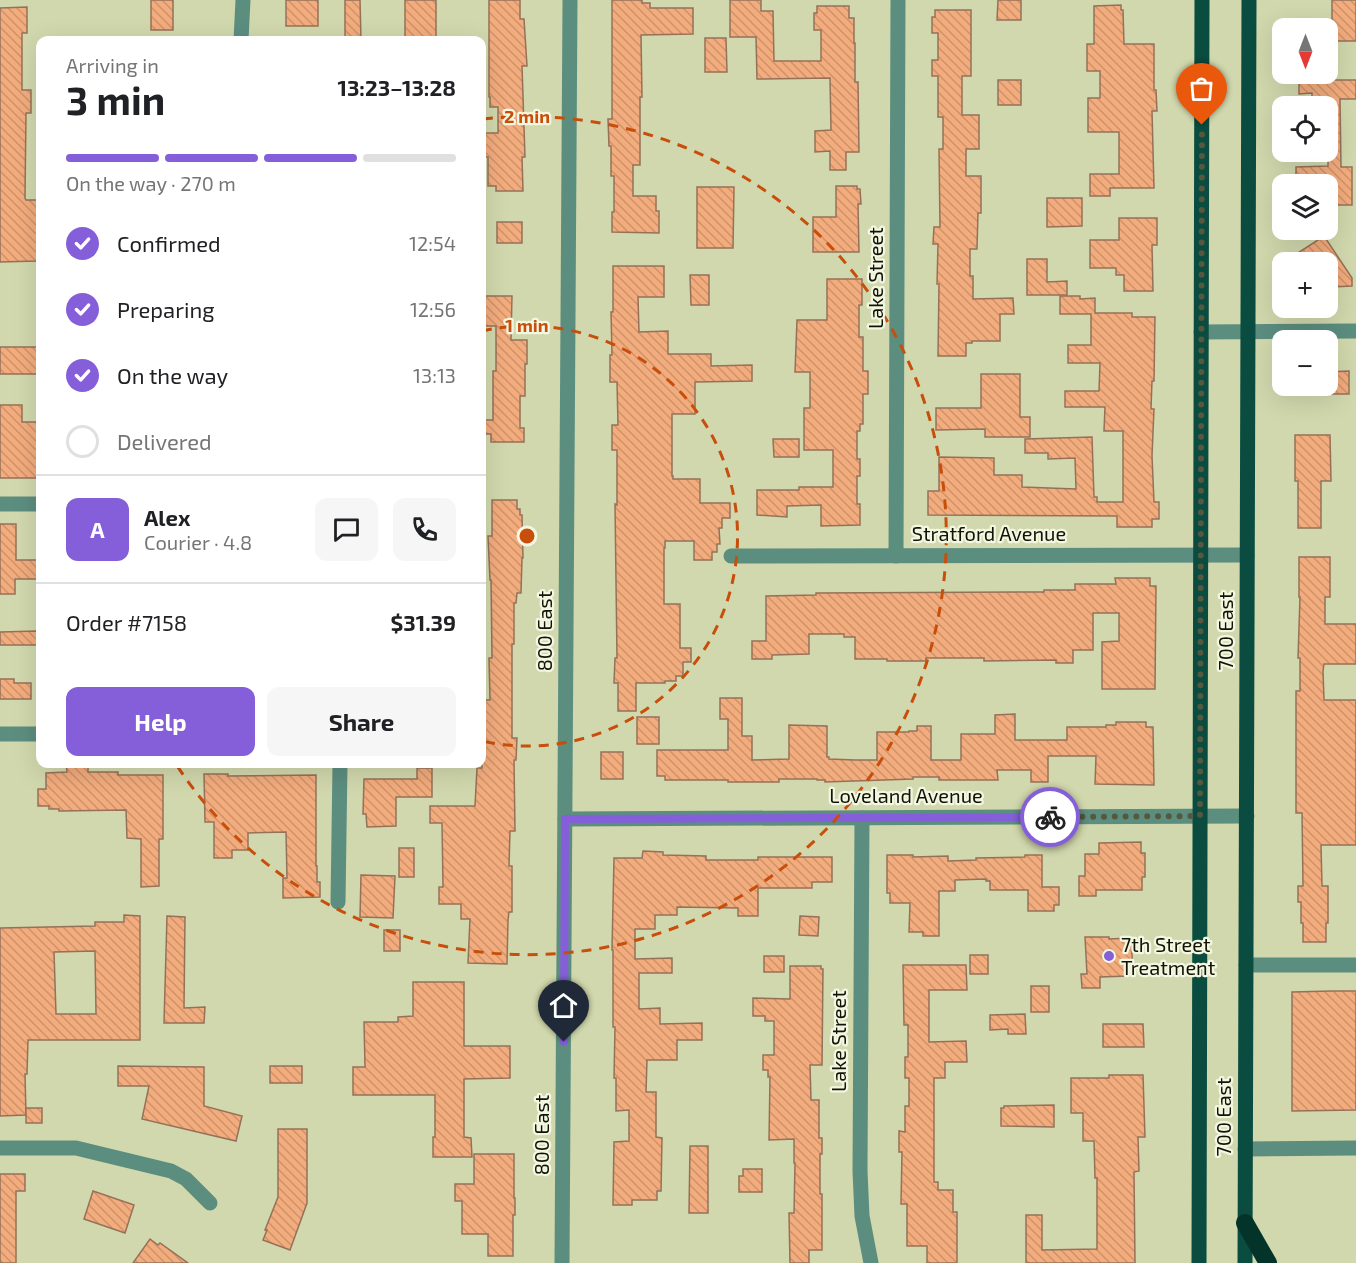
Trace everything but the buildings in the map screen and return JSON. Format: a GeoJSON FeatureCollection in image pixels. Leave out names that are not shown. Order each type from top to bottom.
{"type":"FeatureCollection","features":[{"type":"Feature","properties":{"kind":"highway"},"geometry":{"type":"LineString","coordinates":[[1245,1223],[1268,1263]]}},
{"type":"Feature","properties":{"kind":"main road","name":"700 East"},"geometry":{"type":"LineString","coordinates":[[1199,1263],[1202,0]]}},
{"type":"Feature","properties":{"kind":"main road","name":"700 East"},"geometry":{"type":"LineString","coordinates":[[1245,1263],[1249,0]]}},
{"type":"Feature","properties":{"kind":"street"},"geometry":{"type":"LineString","coordinates":[[242,36],[243,0]]}},
{"type":"Feature","properties":{"kind":"street","name":"800 East"},"geometry":{"type":"LineString","coordinates":[[562,1263],[570,0]]}},
{"type":"Feature","properties":{"kind":"street","name":"Lake Street"},"geometry":{"type":"LineString","coordinates":[[896,555],[898,0]]}},
{"type":"Feature","properties":{"kind":"street"},"geometry":{"type":"LineString","coordinates":[[1201,332],[1356,331]]}},
{"type":"Feature","properties":{"kind":"street"},"geometry":{"type":"LineString","coordinates":[[0,504],[36,504]]}},
{"type":"Feature","properties":{"kind":"street","name":"Stratford Avenue"},"geometry":{"type":"LineString","coordinates":[[731,556],[1247,555]]}},
{"type":"Feature","properties":{"kind":"street"},"geometry":{"type":"LineString","coordinates":[[0,734],[36,734]]}},
{"type":"Feature","properties":{"kind":"street"},"geometry":{"type":"LineString","coordinates":[[338,902],[340,768]]}},
{"type":"Feature","properties":{"kind":"street","name":"Loveland Avenue"},"geometry":{"type":"LineString","coordinates":[[565,819],[1246,816]]}},
{"type":"Feature","properties":{"kind":"street","name":"Lake Street"},"geometry":{"type":"LineString","coordinates":[[862,818],[860,1171],[862,1216],[871,1263]]}},
{"type":"Feature","properties":{"kind":"street"},"geometry":{"type":"LineString","coordinates":[[1246,965],[1356,965]]}},
{"type":"Feature","properties":{"kind":"street"},"geometry":{"type":"LineString","coordinates":[[0,1148],[76,1148],[171,1171],[186,1179],[210,1203]]}},
{"type":"Feature","properties":{"kind":"street"},"geometry":{"type":"LineString","coordinates":[[1245,1149],[1356,1148]]}},
{"type":"Feature","properties":{"kind":"way so far"},"geometry":{"type":"LineString","coordinates":[[1050,817],[1200,816],[1202,125]]}},
{"type":"Feature","properties":{"kind":"place","name":"7th Street Treatment"},"geometry":{"type":"Point","coordinates":[1109,956]}},
{"type":"Feature","properties":{"kind":"route"},"geometry":{"type":"LineString","coordinates":[[564,1042],[565,819],[1050,817]]}}]}
